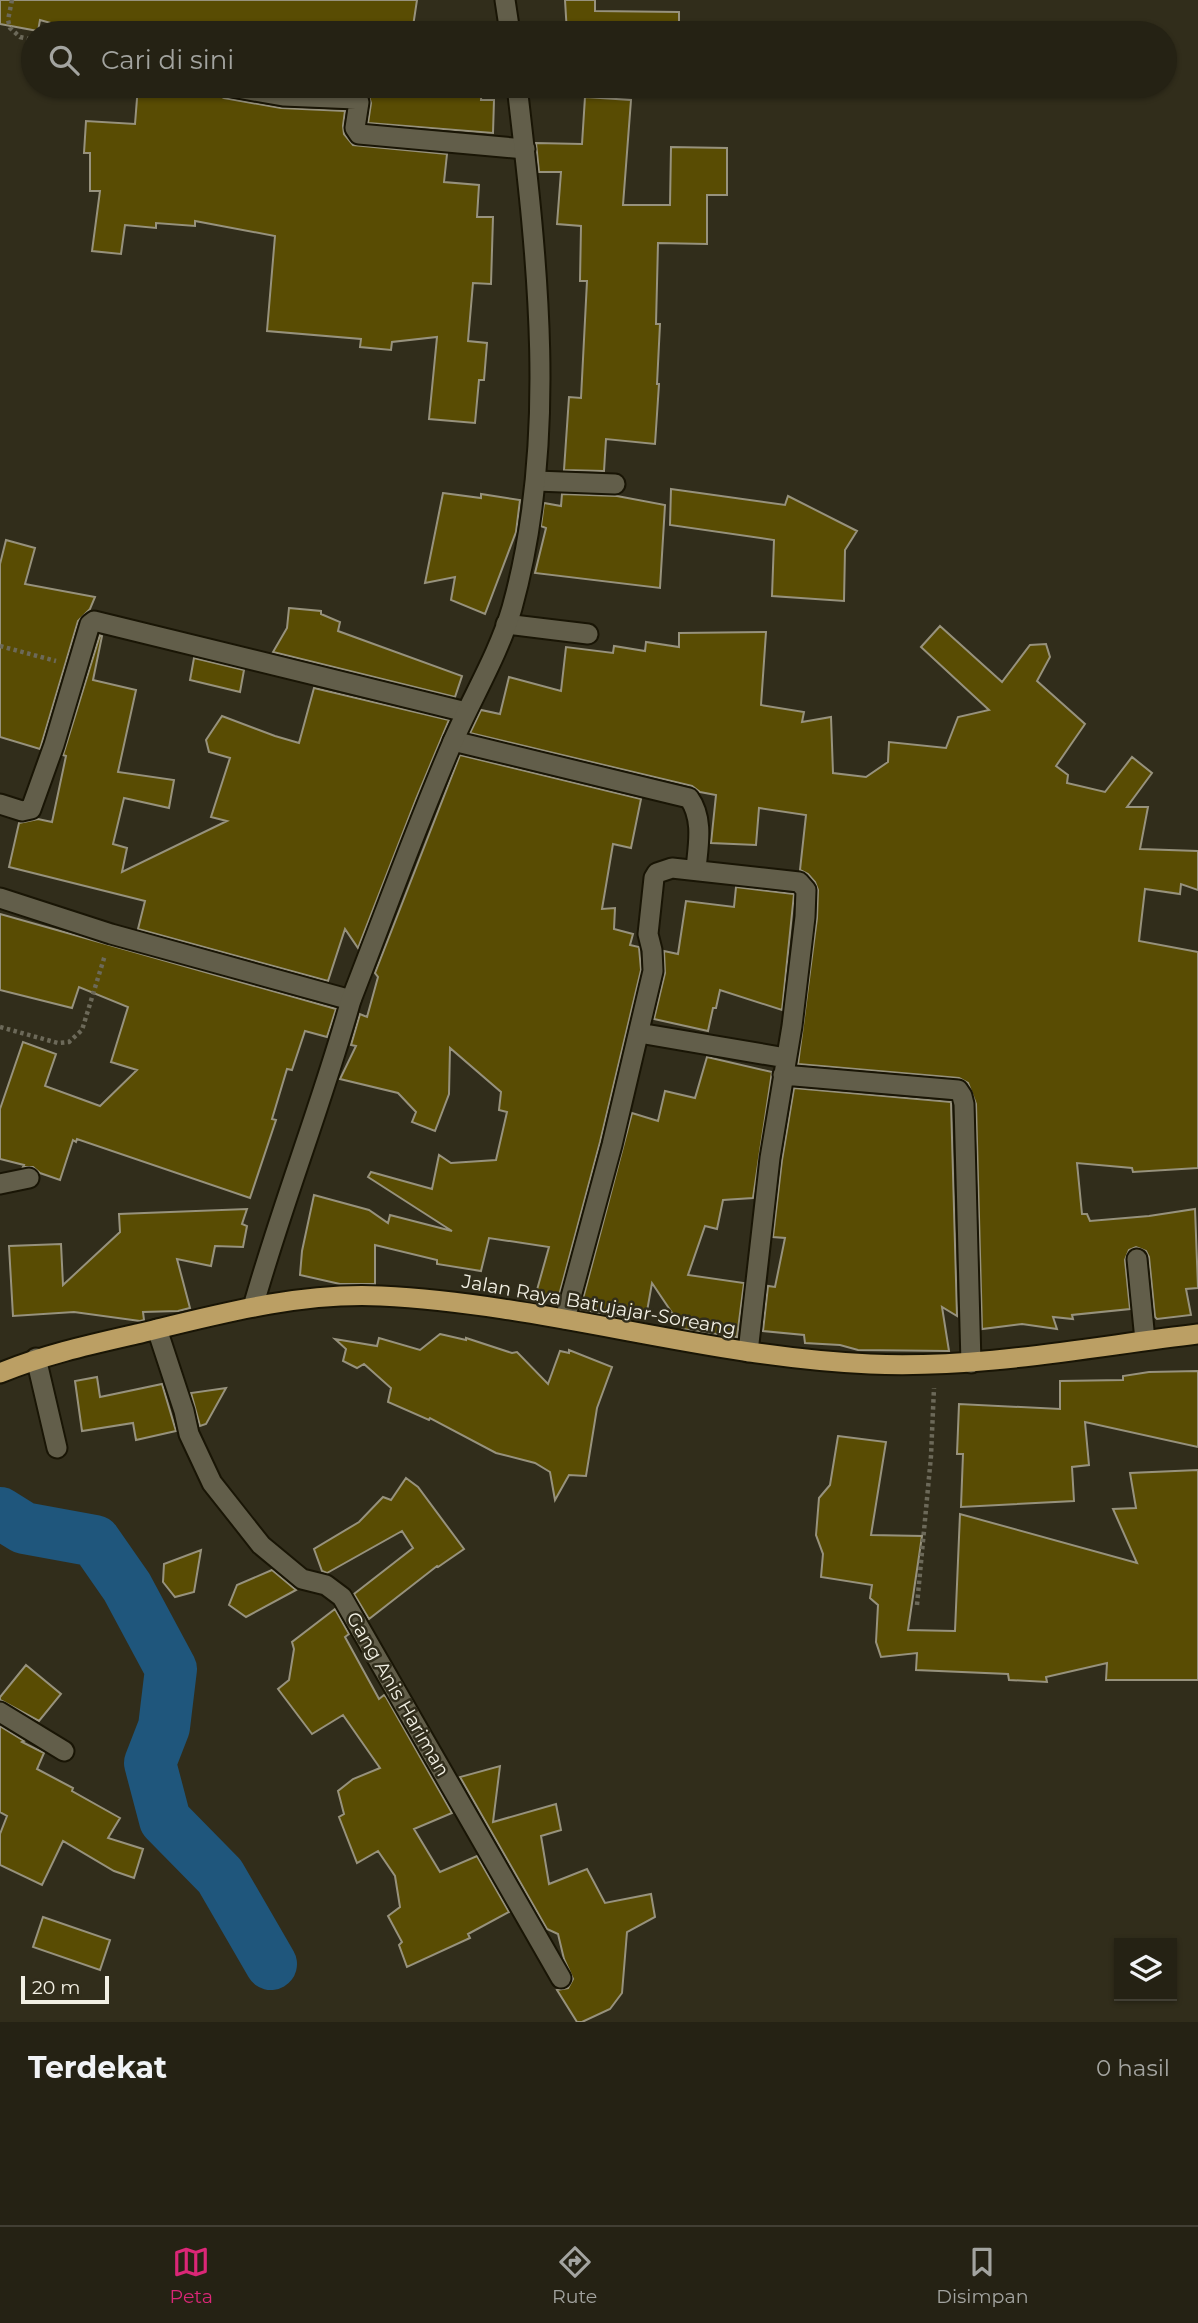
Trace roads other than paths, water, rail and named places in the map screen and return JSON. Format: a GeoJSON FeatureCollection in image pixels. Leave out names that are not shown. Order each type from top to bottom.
{"type":"FeatureCollection","features":[{"type":"Feature","properties":{"kind":"highway","name":"Jalan Raya Batujajar-Soreang"},"geometry":{"type":"LineString","coordinates":[[0,1373],[36,1358],[253,1307],[340,1296],[382,1296],[528,1312],[748,1352],[867,1364],[936,1366],[971,1363],[1198,1334]]}},
{"type":"Feature","properties":{"kind":"street"},"geometry":{"type":"LineString","coordinates":[[505,0],[508,21]]}},
{"type":"Feature","properties":{"kind":"street"},"geometry":{"type":"LineString","coordinates":[[332,98],[356,99],[359,102],[355,128],[359,134],[525,149]]}},
{"type":"Feature","properties":{"kind":"street"},"geometry":{"type":"LineString","coordinates":[[253,1307],[271,1241],[339,1044],[351,1000],[453,741],[506,624],[526,551],[536,481],[538,313],[519,98]]}},
{"type":"Feature","properties":{"kind":"street"},"geometry":{"type":"LineString","coordinates":[[536,481],[615,484]]}},
{"type":"Feature","properties":{"kind":"street"},"geometry":{"type":"LineString","coordinates":[[0,804],[22,811],[32,809],[90,624],[100,620],[466,712]]}},
{"type":"Feature","properties":{"kind":"street"},"geometry":{"type":"LineString","coordinates":[[506,624],[587,634]]}},
{"type":"Feature","properties":{"kind":"street"},"geometry":{"type":"LineString","coordinates":[[453,741],[689,798],[696,812],[699,830],[696,869]]}},
{"type":"Feature","properties":{"kind":"street"},"geometry":{"type":"LineString","coordinates":[[565,1319],[653,971],[648,934],[654,878],[657,873],[672,868],[799,882],[806,890],[805,917],[770,1158],[748,1352]]}},
{"type":"Feature","properties":{"kind":"street"},"geometry":{"type":"LineString","coordinates":[[0,898],[111,934],[351,1000]]}},
{"type":"Feature","properties":{"kind":"street"},"geometry":{"type":"LineString","coordinates":[[639,1033],[785,1067],[958,1090],[964,1104],[971,1363]]}},
{"type":"Feature","properties":{"kind":"street"},"geometry":{"type":"LineString","coordinates":[[0,1184],[29,1178]]}},
{"type":"Feature","properties":{"kind":"street"},"geometry":{"type":"LineString","coordinates":[[1137,1259],[1145,1340]]}},
{"type":"Feature","properties":{"kind":"street","name":"Gang Anis Hariman"},"geometry":{"type":"LineString","coordinates":[[157,1329],[189,1434],[212,1483],[261,1545],[302,1579],[326,1585],[342,1597],[561,1978]]}},
{"type":"Feature","properties":{"kind":"street"},"geometry":{"type":"LineString","coordinates":[[36,1358],[57,1448]]}},
{"type":"Feature","properties":{"kind":"street"},"geometry":{"type":"LineString","coordinates":[[0,1712],[64,1751]]}},
{"type":"Feature","properties":{"kind":"waterway"},"geometry":{"type":"LineString","coordinates":[[0,1513],[24,1528],[95,1541],[127,1587],[171,1669],[164,1727],[150,1763],[165,1820],[220,1876],[271,1964]]}}]}
